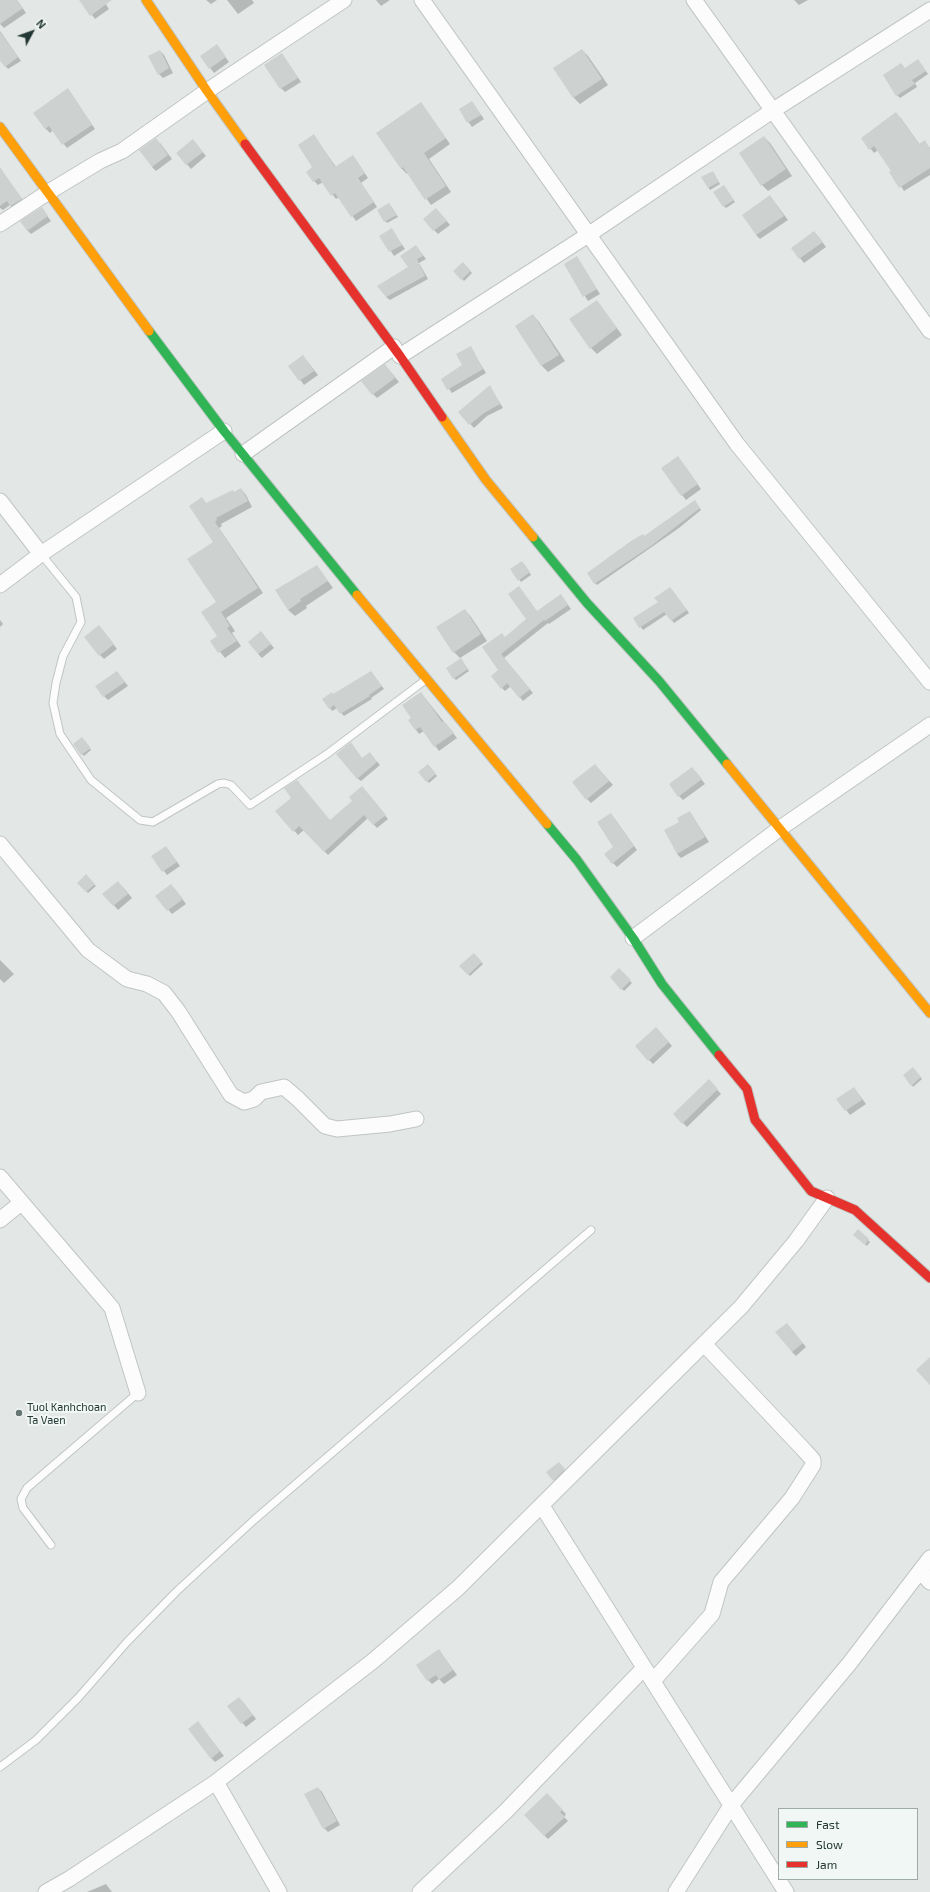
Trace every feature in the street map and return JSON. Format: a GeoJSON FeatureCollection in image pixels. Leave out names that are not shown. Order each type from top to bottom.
{"type":"FeatureCollection","features":[{"type":"Feature","properties":{"kind":"street"},"geometry":{"type":"LineString","coordinates":[[146,0],[207,91],[397,352],[486,480],[587,603],[660,681],[779,830],[930,1013]]}},
{"type":"Feature","properties":{"kind":"street"},"geometry":{"type":"LineString","coordinates":[[0,224],[100,161],[122,151],[207,91],[344,0]]}},
{"type":"Feature","properties":{"kind":"street"},"geometry":{"type":"LineString","coordinates":[[422,0],[737,444],[930,682]]}},
{"type":"Feature","properties":{"kind":"street"},"geometry":{"type":"LineString","coordinates":[[694,0],[930,331]]}},
{"type":"Feature","properties":{"kind":"street"},"geometry":{"type":"LineString","coordinates":[[243,454],[397,352],[588,235],[772,111],[930,10]]}},
{"type":"Feature","properties":{"kind":"street"},"geometry":{"type":"LineString","coordinates":[[0,127],[47,193],[224,431],[426,680],[577,860],[633,938],[662,984],[747,1089],[756,1120],[811,1191],[855,1210],[930,1278]]}},
{"type":"Feature","properties":{"kind":"street"},"geometry":{"type":"LineString","coordinates":[[0,585],[41,554],[224,431]]}},
{"type":"Feature","properties":{"kind":"street"},"geometry":{"type":"LineString","coordinates":[[0,501],[41,554]]}},
{"type":"Feature","properties":{"kind":"street"},"geometry":{"type":"LineString","coordinates":[[633,938],[779,830],[930,725]]}},
{"type":"Feature","properties":{"kind":"street"},"geometry":{"type":"LineString","coordinates":[[0,844],[88,950],[127,979],[147,984],[164,993],[178,1011],[231,1095],[244,1102],[254,1099],[261,1092],[284,1087],[325,1126],[338,1129],[390,1124],[416,1119]]}},
{"type":"Feature","properties":{"kind":"street"},"geometry":{"type":"LineString","coordinates":[[0,1178],[112,1308],[138,1393]]}},
{"type":"Feature","properties":{"kind":"street"},"geometry":{"type":"LineString","coordinates":[[46,1892],[216,1782],[380,1655],[458,1588],[542,1506],[746,1301],[796,1241],[827,1198]]}},
{"type":"Feature","properties":{"kind":"street"},"geometry":{"type":"LineString","coordinates":[[0,1220],[21,1203]]}},
{"type":"Feature","properties":{"kind":"street"},"geometry":{"type":"LineString","coordinates":[[653,1681],[712,1614],[721,1582],[792,1498],[813,1465],[812,1460],[805,1451],[704,1344]]}},
{"type":"Feature","properties":{"kind":"street"},"geometry":{"type":"LineString","coordinates":[[542,1506],[732,1804],[778,1879]]}},
{"type":"Feature","properties":{"kind":"street"},"geometry":{"type":"LineString","coordinates":[[676,1892],[732,1804],[925,1576],[930,1558]]}},
{"type":"Feature","properties":{"kind":"street"},"geometry":{"type":"LineString","coordinates":[[420,1892],[505,1812],[644,1668]]}},
{"type":"Feature","properties":{"kind":"street"},"geometry":{"type":"LineString","coordinates":[[216,1782],[279,1892]]}},
{"type":"Feature","properties":{"kind":"street"},"geometry":{"type":"LineString","coordinates":[[779,1880],[786,1892]]}},
{"type":"Feature","properties":{"kind":"lane"},"geometry":{"type":"LineString","coordinates":[[41,554],[76,597],[81,622],[63,656],[56,683],[53,703],[60,734],[91,780],[140,820],[153,822],[218,784],[224,783],[231,785],[250,805],[327,754],[426,680]]}},
{"type":"Feature","properties":{"kind":"lane"},"geometry":{"type":"LineString","coordinates":[[0,1767],[36,1740],[171,1597],[254,1520],[591,1230]]}},
{"type":"Feature","properties":{"kind":"lane"},"geometry":{"type":"LineString","coordinates":[[51,1545],[23,1508],[21,1499],[27,1488],[138,1393]]}},
{"type":"Feature","properties":{"kind":"building"},"geometry":{"type":"Polygon","coordinates":[[[0,0],[17,0],[23,8],[0,24],[0,0]]]}},
{"type":"Feature","properties":{"kind":"building"},"geometry":{"type":"Polygon","coordinates":[[[79,0],[112,0],[90,16],[79,0]]]}},
{"type":"Feature","properties":{"kind":"building"},"geometry":{"type":"Polygon","coordinates":[[[0,32],[18,57],[5,67],[0,61],[0,32]]]}},
{"type":"Feature","properties":{"kind":"building"},"geometry":{"type":"Polygon","coordinates":[[[217,44],[226,57],[209,69],[200,56],[217,44]]]}},
{"type":"Feature","properties":{"kind":"building"},"geometry":{"type":"Polygon","coordinates":[[[582,49],[602,79],[573,98],[553,68],[582,49]]]}},
{"type":"Feature","properties":{"kind":"building"},"geometry":{"type":"Polygon","coordinates":[[[160,50],[169,68],[158,75],[148,56],[160,50]]]}},
{"type":"Feature","properties":{"kind":"building"},"geometry":{"type":"Polygon","coordinates":[[[282,53],[298,78],[280,89],[264,65],[282,53]]]}},
{"type":"Feature","properties":{"kind":"building"},"geometry":{"type":"Polygon","coordinates":[[[918,59],[926,71],[912,80],[915,84],[896,96],[883,75],[901,63],[905,68],[918,59]]]}},
{"type":"Feature","properties":{"kind":"building"},"geometry":{"type":"Polygon","coordinates":[[[68,88],[92,125],[62,145],[49,126],[45,129],[33,113],[68,88]]]}},
{"type":"Feature","properties":{"kind":"building"},"geometry":{"type":"Polygon","coordinates":[[[472,101],[481,115],[467,123],[459,109],[472,101]]]}},
{"type":"Feature","properties":{"kind":"building"},"geometry":{"type":"Polygon","coordinates":[[[421,102],[446,138],[424,153],[446,186],[425,200],[403,167],[401,169],[376,133],[421,102]]]}},
{"type":"Feature","properties":{"kind":"building"},"geometry":{"type":"Polygon","coordinates":[[[896,112],[919,144],[925,140],[930,149],[930,168],[899,188],[889,172],[891,171],[874,146],[869,150],[861,138],[896,112]]]}},
{"type":"Feature","properties":{"kind":"building"},"geometry":{"type":"Polygon","coordinates":[[[314,134],[335,167],[353,155],[365,173],[358,178],[374,202],[351,217],[335,193],[331,196],[319,178],[313,182],[306,172],[312,167],[298,145],[314,134]]]}},
{"type":"Feature","properties":{"kind":"building"},"geometry":{"type":"Polygon","coordinates":[[[764,136],[786,169],[761,186],[739,153],[764,136]]]}},
{"type":"Feature","properties":{"kind":"building"},"geometry":{"type":"Polygon","coordinates":[[[156,138],[168,155],[152,167],[139,150],[156,138]]]}},
{"type":"Feature","properties":{"kind":"building"},"geometry":{"type":"Polygon","coordinates":[[[193,139],[203,152],[186,165],[176,153],[193,139]]]}},
{"type":"Feature","properties":{"kind":"building"},"geometry":{"type":"Polygon","coordinates":[[[0,167],[22,199],[10,206],[7,201],[0,206],[0,167]]]}},
{"type":"Feature","properties":{"kind":"building"},"geometry":{"type":"Polygon","coordinates":[[[713,171],[719,182],[708,188],[701,177],[713,171]]]}},
{"type":"Feature","properties":{"kind":"building"},"geometry":{"type":"Polygon","coordinates":[[[724,185],[734,200],[723,207],[713,192],[724,185]]]}},
{"type":"Feature","properties":{"kind":"building"},"geometry":{"type":"Polygon","coordinates":[[[770,195],[784,216],[756,235],[742,215],[770,195]]]}},
{"type":"Feature","properties":{"kind":"building"},"geometry":{"type":"Polygon","coordinates":[[[389,203],[397,215],[384,222],[377,210],[389,203]]]}},
{"type":"Feature","properties":{"kind":"building"},"geometry":{"type":"Polygon","coordinates":[[[42,207],[48,216],[27,231],[20,221],[42,207]]]}},
{"type":"Feature","properties":{"kind":"building"},"geometry":{"type":"Polygon","coordinates":[[[436,208],[447,221],[433,231],[423,219],[436,208]]]}},
{"type":"Feature","properties":{"kind":"building"},"geometry":{"type":"Polygon","coordinates":[[[392,228],[402,245],[389,252],[379,236],[392,228]]]}},
{"type":"Feature","properties":{"kind":"building"},"geometry":{"type":"Polygon","coordinates":[[[814,231],[823,242],[799,259],[791,248],[814,231]]]}},
{"type":"Feature","properties":{"kind":"building"},"geometry":{"type":"Polygon","coordinates":[[[416,245],[423,256],[417,259],[425,276],[386,297],[377,286],[408,267],[400,256],[416,245]]]}},
{"type":"Feature","properties":{"kind":"building"},"geometry":{"type":"Polygon","coordinates":[[[577,256],[597,289],[583,297],[564,264],[577,256]]]}},
{"type":"Feature","properties":{"kind":"building"},"geometry":{"type":"Polygon","coordinates":[[[463,262],[471,271],[461,280],[453,271],[463,262]]]}},
{"type":"Feature","properties":{"kind":"building"},"geometry":{"type":"Polygon","coordinates":[[[597,300],[617,328],[590,349],[569,319],[597,300]]]}},
{"type":"Feature","properties":{"kind":"building"},"geometry":{"type":"Polygon","coordinates":[[[533,314],[559,355],[541,366],[515,326],[533,314]]]}},
{"type":"Feature","properties":{"kind":"building"},"geometry":{"type":"Polygon","coordinates":[[[471,346],[483,369],[447,390],[441,379],[462,365],[456,354],[471,346]]]}},
{"type":"Feature","properties":{"kind":"building"},"geometry":{"type":"Polygon","coordinates":[[[303,355],[314,371],[299,381],[288,366],[303,355]]]}},
{"type":"Feature","properties":{"kind":"building"},"geometry":{"type":"Polygon","coordinates":[[[385,364],[395,378],[372,395],[361,381],[385,364]]]}},
{"type":"Feature","properties":{"kind":"building"},"geometry":{"type":"Polygon","coordinates":[[[490,385],[500,404],[484,413],[469,425],[458,412],[490,385]]]}},
{"type":"Feature","properties":{"kind":"building"},"geometry":{"type":"Polygon","coordinates":[[[678,456],[698,484],[681,496],[661,468],[678,456]]]}},
{"type":"Feature","properties":{"kind":"building"},"geometry":{"type":"Polygon","coordinates":[[[241,488],[248,501],[216,518],[217,520],[215,522],[258,588],[221,612],[230,626],[227,628],[237,641],[218,653],[210,641],[217,636],[201,612],[216,602],[187,559],[213,542],[189,506],[202,497],[206,503],[233,490],[234,492],[241,488]]]}},
{"type":"Feature","properties":{"kind":"building"},"geometry":{"type":"Polygon","coordinates":[[[695,500],[700,508],[651,546],[594,584],[587,573],[631,541],[643,534],[644,536],[695,500]]]}},
{"type":"Feature","properties":{"kind":"building"},"geometry":{"type":"Polygon","coordinates":[[[522,561],[530,572],[518,581],[510,569],[522,561]]]}},
{"type":"Feature","properties":{"kind":"building"},"geometry":{"type":"Polygon","coordinates":[[[317,565],[328,581],[300,599],[301,601],[288,610],[275,590],[317,565]]]}},
{"type":"Feature","properties":{"kind":"building"},"geometry":{"type":"Polygon","coordinates":[[[519,586],[537,611],[561,594],[568,605],[545,621],[544,620],[501,654],[530,689],[519,698],[507,683],[501,689],[491,676],[498,670],[482,647],[502,633],[505,637],[526,619],[508,594],[519,586]]]}},
{"type":"Feature","properties":{"kind":"building"},"geometry":{"type":"Polygon","coordinates":[[[670,587],[687,610],[671,621],[664,612],[639,628],[633,618],[658,602],[654,598],[670,587]]]}},
{"type":"Feature","properties":{"kind":"building"},"geometry":{"type":"Polygon","coordinates":[[[465,609],[481,634],[453,653],[436,627],[465,609]]]}},
{"type":"Feature","properties":{"kind":"building"},"geometry":{"type":"Polygon","coordinates":[[[99,625],[114,644],[99,656],[84,637],[99,625]]]}},
{"type":"Feature","properties":{"kind":"building"},"geometry":{"type":"Polygon","coordinates":[[[261,631],[271,644],[258,654],[248,642],[261,631]]]}},
{"type":"Feature","properties":{"kind":"building"},"geometry":{"type":"Polygon","coordinates":[[[461,658],[468,669],[453,679],[446,668],[461,658]]]}},
{"type":"Feature","properties":{"kind":"building"},"geometry":{"type":"Polygon","coordinates":[[[117,671],[125,682],[103,697],[95,686],[117,671]]]}},
{"type":"Feature","properties":{"kind":"building"},"geometry":{"type":"Polygon","coordinates":[[[371,671],[382,686],[369,695],[370,696],[340,714],[334,705],[329,709],[322,699],[371,671]]]}},
{"type":"Feature","properties":{"kind":"building"},"geometry":{"type":"Polygon","coordinates":[[[421,692],[442,722],[444,721],[454,733],[434,747],[420,727],[415,730],[408,720],[411,718],[402,705],[421,692]]]}},
{"type":"Feature","properties":{"kind":"building"},"geometry":{"type":"Polygon","coordinates":[[[82,737],[91,748],[81,755],[73,744],[82,737]]]}},
{"type":"Feature","properties":{"kind":"building"},"geometry":{"type":"Polygon","coordinates":[[[351,742],[362,758],[370,752],[377,762],[357,779],[336,754],[351,742]]]}},
{"type":"Feature","properties":{"kind":"building"},"geometry":{"type":"Polygon","coordinates":[[[428,764],[436,774],[426,782],[418,772],[428,764]]]}},
{"type":"Feature","properties":{"kind":"building"},"geometry":{"type":"Polygon","coordinates":[[[595,764],[609,781],[586,800],[572,782],[595,764]]]}},
{"type":"Feature","properties":{"kind":"building"},"geometry":{"type":"Polygon","coordinates":[[[692,767],[702,779],[678,797],[669,784],[692,767]]]}},
{"type":"Feature","properties":{"kind":"building"},"geometry":{"type":"Polygon","coordinates":[[[297,780],[330,820],[352,801],[349,797],[362,786],[386,815],[373,825],[364,815],[324,852],[299,826],[293,832],[275,811],[291,798],[284,788],[297,780]]]}},
{"type":"Feature","properties":{"kind":"building"},"geometry":{"type":"Polygon","coordinates":[[[690,811],[705,837],[677,854],[664,830],[679,822],[677,818],[690,811]]]}},
{"type":"Feature","properties":{"kind":"building"},"geometry":{"type":"Polygon","coordinates":[[[611,813],[634,846],[612,864],[604,854],[613,847],[597,822],[611,813]]]}},
{"type":"Feature","properties":{"kind":"building"},"geometry":{"type":"Polygon","coordinates":[[[166,846],[177,862],[162,872],[151,856],[166,846]]]}},
{"type":"Feature","properties":{"kind":"building"},"geometry":{"type":"Polygon","coordinates":[[[86,874],[95,884],[86,892],[77,883],[86,874]]]}},
{"type":"Feature","properties":{"kind":"building"},"geometry":{"type":"Polygon","coordinates":[[[118,881],[128,894],[113,906],[102,894],[118,881]]]}},
{"type":"Feature","properties":{"kind":"building"},"geometry":{"type":"Polygon","coordinates":[[[171,884],[183,899],[167,911],[155,896],[171,884]]]}},
{"type":"Feature","properties":{"kind":"building"},"geometry":{"type":"Polygon","coordinates":[[[474,953],[482,962],[468,975],[459,966],[474,953]]]}},
{"type":"Feature","properties":{"kind":"building"},"geometry":{"type":"Polygon","coordinates":[[[619,968],[631,980],[621,990],[610,977],[619,968]]]}},
{"type":"Feature","properties":{"kind":"building"},"geometry":{"type":"Polygon","coordinates":[[[656,1027],[669,1042],[648,1061],[635,1046],[656,1027]]]}},
{"type":"Feature","properties":{"kind":"building"},"geometry":{"type":"Polygon","coordinates":[[[913,1067],[921,1077],[911,1086],[903,1075],[913,1067]]]}},
{"type":"Feature","properties":{"kind":"building"},"geometry":{"type":"Polygon","coordinates":[[[709,1079],[718,1089],[682,1124],[673,1114],[709,1079]]]}},
{"type":"Feature","properties":{"kind":"building"},"geometry":{"type":"Polygon","coordinates":[[[854,1087],[862,1100],[845,1111],[836,1099],[854,1087]]]}},
{"type":"Feature","properties":{"kind":"building"},"geometry":{"type":"Polygon","coordinates":[[[858,1229],[869,1239],[865,1245],[853,1235],[858,1229]]]}},
{"type":"Feature","properties":{"kind":"building"},"geometry":{"type":"Polygon","coordinates":[[[787,1323],[803,1343],[792,1352],[775,1332],[787,1323]]]}},
{"type":"Feature","properties":{"kind":"building"},"geometry":{"type":"Polygon","coordinates":[[[930,1357],[930,1385],[916,1370],[930,1357]]]}},
{"type":"Feature","properties":{"kind":"building"},"geometry":{"type":"Polygon","coordinates":[[[559,1462],[565,1469],[553,1481],[546,1472],[559,1462]]]}},
{"type":"Feature","properties":{"kind":"building"},"geometry":{"type":"Polygon","coordinates":[[[439,1649],[453,1670],[439,1680],[436,1675],[427,1681],[416,1665],[439,1649]]]}},
{"type":"Feature","properties":{"kind":"building"},"geometry":{"type":"Polygon","coordinates":[[[239,1697],[253,1715],[241,1724],[227,1706],[239,1697]]]}},
{"type":"Feature","properties":{"kind":"building"},"geometry":{"type":"Polygon","coordinates":[[[198,1721],[220,1751],[211,1759],[188,1729],[198,1721]]]}},
{"type":"Feature","properties":{"kind":"building"},"geometry":{"type":"Polygon","coordinates":[[[318,1787],[337,1821],[323,1829],[304,1794],[318,1787]]]}},
{"type":"Feature","properties":{"kind":"building"},"geometry":{"type":"Polygon","coordinates":[[[547,1793],[563,1810],[560,1812],[565,1817],[544,1836],[524,1815],[547,1793]]]}},
{"type":"Feature","properties":{"kind":"traffic: fast"},"geometry":{"type":"LineString","coordinates":[[149,331],[224,431],[357,595]]}},
{"type":"Feature","properties":{"kind":"traffic: fast"},"geometry":{"type":"LineString","coordinates":[[533,537],[587,603],[659,681],[727,764]]}},
{"type":"Feature","properties":{"kind":"traffic: fast"},"geometry":{"type":"LineString","coordinates":[[547,824],[577,860],[633,938],[662,984],[719,1055]]}},
{"type":"Feature","properties":{"kind":"traffic: slow"},"geometry":{"type":"LineString","coordinates":[[146,0],[207,91],[245,144]]}},
{"type":"Feature","properties":{"kind":"traffic: slow"},"geometry":{"type":"LineString","coordinates":[[0,127],[149,331]]}},
{"type":"Feature","properties":{"kind":"traffic: slow"},"geometry":{"type":"LineString","coordinates":[[442,417],[486,480],[533,537]]}},
{"type":"Feature","properties":{"kind":"traffic: slow"},"geometry":{"type":"LineString","coordinates":[[357,595],[547,824]]}},
{"type":"Feature","properties":{"kind":"traffic: slow"},"geometry":{"type":"LineString","coordinates":[[727,764],[930,1013]]}},
{"type":"Feature","properties":{"kind":"traffic: jam"},"geometry":{"type":"LineString","coordinates":[[245,144],[400,356],[442,417]]}},
{"type":"Feature","properties":{"kind":"traffic: jam"},"geometry":{"type":"LineString","coordinates":[[719,1055],[747,1089],[755,1120],[811,1191],[855,1210],[930,1278]]}},
{"type":"Feature","properties":{"kind":"place","name":"Tuol Kanhchoan Ta Vaen"},"geometry":{"type":"Point","coordinates":[19,1413]}}]}
